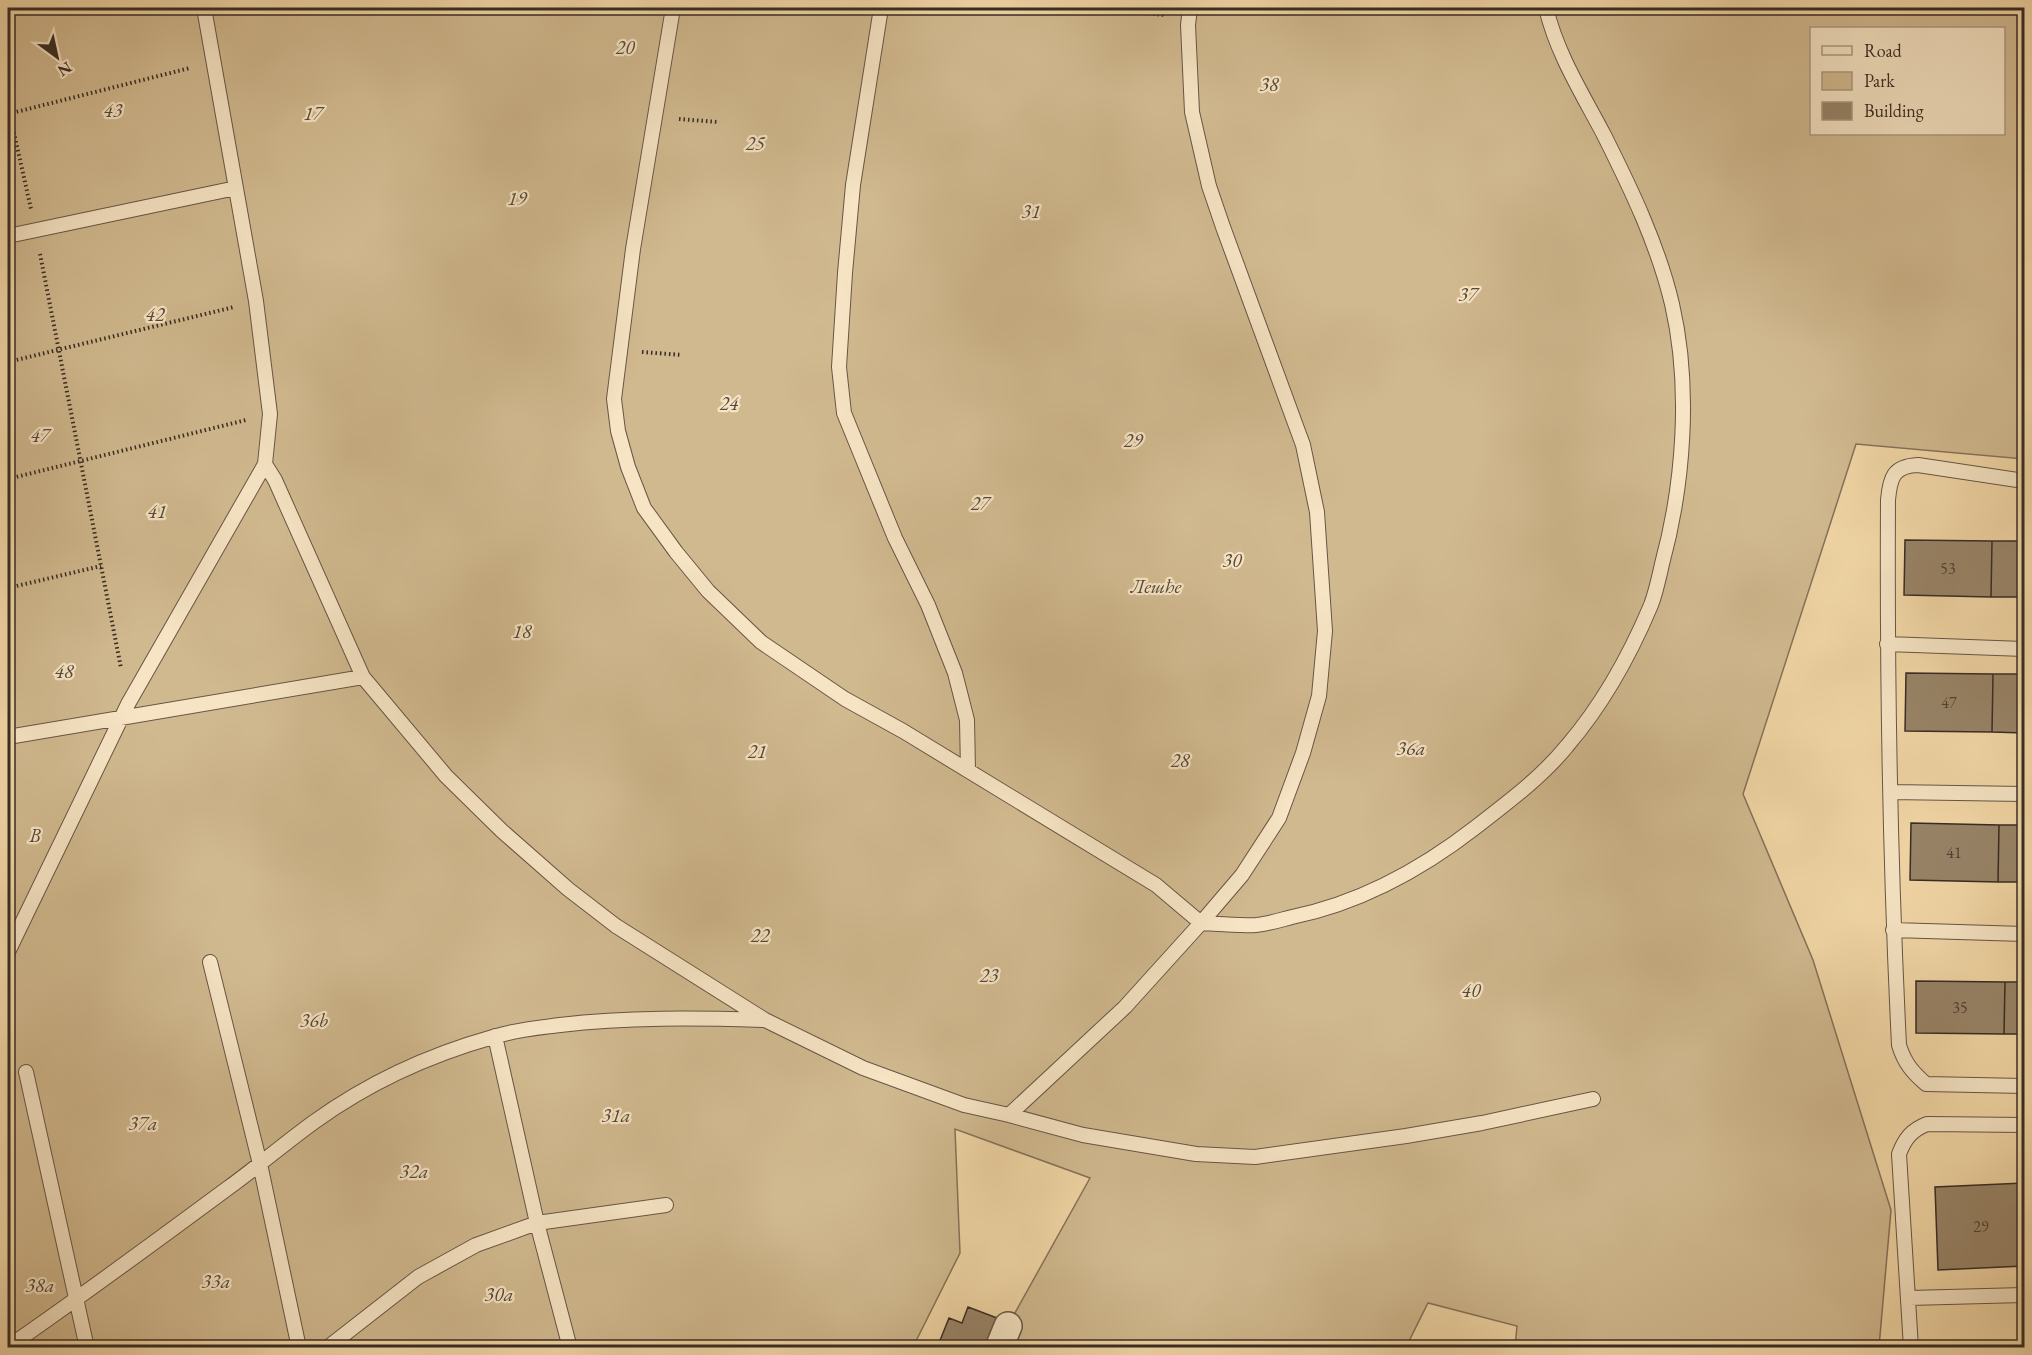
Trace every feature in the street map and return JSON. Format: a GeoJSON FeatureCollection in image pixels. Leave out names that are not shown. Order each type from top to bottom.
{"type":"FeatureCollection","features":[{"type":"Feature","properties":{"kind":"lane"},"geometry":{"type":"LineString","coordinates":[[8,952],[128,704],[265,464],[270,414],[256,301],[204,8]]}},
{"type":"Feature","properties":{"kind":"lane"},"geometry":{"type":"LineString","coordinates":[[673,8],[633,249],[614,399],[618,431],[628,467],[644,508],[708,591],[761,642],[845,699],[968,770],[1156,885],[1201,923],[1258,925],[1310,914],[1344,903],[1415,870],[1514,798],[1567,747],[1617,677],[1652,602],[1675,501],[1681,430],[1682,366],[1672,304],[1648,227],[1604,136],[1563,59],[1546,8]]}},
{"type":"Feature","properties":{"kind":"lane"},"geometry":{"type":"LineString","coordinates":[[881,8],[852,196],[839,367],[844,413],[895,538],[928,604],[955,673],[967,720],[968,770]]}},
{"type":"Feature","properties":{"kind":"lane"},"geometry":{"type":"LineString","coordinates":[[1009,1115],[1125,1007],[1242,875],[1279,818],[1303,753],[1319,696],[1325,631],[1317,512],[1303,445],[1209,186],[1192,112],[1188,25],[1190,8]]}},
{"type":"Feature","properties":{"kind":"lane"},"geometry":{"type":"LineString","coordinates":[[8,236],[236,188]]}},
{"type":"Feature","properties":{"kind":"lane"},"geometry":{"type":"LineString","coordinates":[[265,464],[275,480],[363,676],[446,776],[502,831],[568,889],[616,926],[765,1020],[863,1068],[964,1105],[1083,1135],[1185,1152],[1255,1156],[1427,1133],[1593,1099]]}},
{"type":"Feature","properties":{"kind":"lane"},"geometry":{"type":"LineString","coordinates":[[2025,482],[1918,465],[1905,466],[1895,473],[1889,484],[1888,500],[1887,644],[1893,930],[1899,1045],[1903,1060],[1926,1084],[2025,1086]]}},
{"type":"Feature","properties":{"kind":"lane"},"geometry":{"type":"LineString","coordinates":[[1887,644],[2025,649]]}},
{"type":"Feature","properties":{"kind":"lane"},"geometry":{"type":"LineString","coordinates":[[8,737],[363,676]]}},
{"type":"Feature","properties":{"kind":"lane"},"geometry":{"type":"LineString","coordinates":[[1891,792],[2025,794]]}},
{"type":"Feature","properties":{"kind":"lane"},"geometry":{"type":"LineString","coordinates":[[1893,930],[2025,934]]}},
{"type":"Feature","properties":{"kind":"lane"},"geometry":{"type":"LineString","coordinates":[[210,962],[261,1164],[299,1347]]}},
{"type":"Feature","properties":{"kind":"lane"},"geometry":{"type":"LineString","coordinates":[[8,1347],[261,1164],[314,1122],[359,1093],[405,1069],[445,1052],[495,1036],[539,1028],[599,1020],[683,1017],[765,1020]]}},
{"type":"Feature","properties":{"kind":"lane"},"geometry":{"type":"LineString","coordinates":[[495,1036],[537,1223],[570,1347]]}},
{"type":"Feature","properties":{"kind":"lane"},"geometry":{"type":"LineString","coordinates":[[27,1072],[87,1347]]}},
{"type":"Feature","properties":{"kind":"lane"},"geometry":{"type":"LineString","coordinates":[[1911,1347],[1899,1154],[1904,1140],[1914,1129],[1927,1124],[2025,1125]]}},
{"type":"Feature","properties":{"kind":"lane"},"geometry":{"type":"LineString","coordinates":[[327,1347],[418,1277],[476,1245],[537,1223],[666,1205]]}},
{"type":"Feature","properties":{"kind":"lane"},"geometry":{"type":"LineString","coordinates":[[1909,1298],[2025,1295]]}},
{"type":"Feature","properties":{"kind":"path"},"geometry":{"type":"LineString","coordinates":[[8,114],[214,62]]}},
{"type":"Feature","properties":{"kind":"path"},"geometry":{"type":"LineString","coordinates":[[8,106],[35,230],[128,704]]}},
{"type":"Feature","properties":{"kind":"path"},"geometry":{"type":"LineString","coordinates":[[655,116],[718,123]]}},
{"type":"Feature","properties":{"kind":"path"},"geometry":{"type":"LineString","coordinates":[[8,362],[256,301]]}},
{"type":"Feature","properties":{"kind":"path"},"geometry":{"type":"LineString","coordinates":[[620,351],[682,355]]}},
{"type":"Feature","properties":{"kind":"path"},"geometry":{"type":"LineString","coordinates":[[8,479],[270,414]]}},
{"type":"Feature","properties":{"kind":"path"},"geometry":{"type":"LineString","coordinates":[[8,588],[101,566]]}},
{"type":"Feature","properties":{"kind":"green space","name":"Лешће"},"geometry":{"type":"Polygon","coordinates":[[[8,8],[2024,8],[2024,459],[1856,444],[1743,794],[1813,960],[1891,1210],[1879,1347],[1515,1347],[1517,1326],[1428,1303],[1406,1347],[999,1347],[1011,1320],[1090,1178],[955,1129],[960,1253],[913,1347],[8,1347],[8,8]]]}},
{"type":"Feature","properties":{"kind":"building"},"geometry":{"type":"Polygon","coordinates":[[[1905,540],[1992,541],[1991,597],[1904,595],[1905,540]]]}},
{"type":"Feature","properties":{"kind":"building"},"geometry":{"type":"Polygon","coordinates":[[[1992,541],[2024,541],[2024,597],[1991,597],[1992,541]]]}},
{"type":"Feature","properties":{"kind":"building"},"geometry":{"type":"Polygon","coordinates":[[[1906,673],[1993,674],[1992,732],[1905,731],[1906,673]]]}},
{"type":"Feature","properties":{"kind":"building"},"geometry":{"type":"Polygon","coordinates":[[[1993,674],[2024,674],[2024,733],[1992,732],[1993,674]]]}},
{"type":"Feature","properties":{"kind":"building"},"geometry":{"type":"Polygon","coordinates":[[[1911,823],[1999,825],[1998,882],[1910,880],[1911,823]]]}},
{"type":"Feature","properties":{"kind":"building"},"geometry":{"type":"Polygon","coordinates":[[[1999,825],[2024,825],[2024,882],[1998,882],[1999,825]]]}},
{"type":"Feature","properties":{"kind":"building"},"geometry":{"type":"Polygon","coordinates":[[[1916,981],[2005,982],[2004,1034],[1916,1033],[1916,981]]]}},
{"type":"Feature","properties":{"kind":"building"},"geometry":{"type":"Polygon","coordinates":[[[2005,982],[2024,982],[2024,1034],[2004,1034],[2005,982]]]}},
{"type":"Feature","properties":{"kind":"building"},"geometry":{"type":"Polygon","coordinates":[[[2024,1183],[2024,1266],[1938,1270],[1935,1187],[2024,1183]]]}},
{"type":"Feature","properties":{"kind":"building"},"geometry":{"type":"Polygon","coordinates":[[[968,1307],[997,1318],[986,1348],[937,1348],[949,1318],[962,1323],[968,1307]]]}},
{"type":"Feature","properties":{"kind":"building"},"geometry":{"type":"Polygon","coordinates":[[[2024,1345],[2024,1348],[1954,1348],[2024,1345]]]}},
{"type":"Feature","properties":{"kind":"park label","name":"20"},"geometry":{"type":"Point","coordinates":[625,47]}},
{"type":"Feature","properties":{"kind":"park label","name":"38"},"geometry":{"type":"Point","coordinates":[1269,84]}},
{"type":"Feature","properties":{"kind":"park label","name":"43"},"geometry":{"type":"Point","coordinates":[113,110]}},
{"type":"Feature","properties":{"kind":"park label","name":"17"},"geometry":{"type":"Point","coordinates":[313,113]}},
{"type":"Feature","properties":{"kind":"park label","name":"25"},"geometry":{"type":"Point","coordinates":[755,143]}},
{"type":"Feature","properties":{"kind":"park label","name":"19"},"geometry":{"type":"Point","coordinates":[517,198]}},
{"type":"Feature","properties":{"kind":"park label","name":"31"},"geometry":{"type":"Point","coordinates":[1031,211]}},
{"type":"Feature","properties":{"kind":"park label","name":"37"},"geometry":{"type":"Point","coordinates":[1468,294]}},
{"type":"Feature","properties":{"kind":"park label","name":"42"},"geometry":{"type":"Point","coordinates":[155,314]}},
{"type":"Feature","properties":{"kind":"park label","name":"24"},"geometry":{"type":"Point","coordinates":[729,403]}},
{"type":"Feature","properties":{"kind":"park label","name":"47"},"geometry":{"type":"Point","coordinates":[40,435]}},
{"type":"Feature","properties":{"kind":"park label","name":"29"},"geometry":{"type":"Point","coordinates":[1133,440]}},
{"type":"Feature","properties":{"kind":"park label","name":"27"},"geometry":{"type":"Point","coordinates":[980,503]}},
{"type":"Feature","properties":{"kind":"park label","name":"41"},"geometry":{"type":"Point","coordinates":[157,511]}},
{"type":"Feature","properties":{"kind":"park label","name":"30"},"geometry":{"type":"Point","coordinates":[1232,560]}},
{"type":"Feature","properties":{"kind":"park label","name":"18"},"geometry":{"type":"Point","coordinates":[522,631]}},
{"type":"Feature","properties":{"kind":"park label","name":"48"},"geometry":{"type":"Point","coordinates":[64,671]}},
{"type":"Feature","properties":{"kind":"park label","name":"36a"},"geometry":{"type":"Point","coordinates":[1411,748]}},
{"type":"Feature","properties":{"kind":"park label","name":"21"},"geometry":{"type":"Point","coordinates":[757,751]}},
{"type":"Feature","properties":{"kind":"park label","name":"28"},"geometry":{"type":"Point","coordinates":[1180,760]}},
{"type":"Feature","properties":{"kind":"park label","name":"B"},"geometry":{"type":"Point","coordinates":[35,835]}},
{"type":"Feature","properties":{"kind":"park label","name":"22"},"geometry":{"type":"Point","coordinates":[760,935]}},
{"type":"Feature","properties":{"kind":"park label","name":"23"},"geometry":{"type":"Point","coordinates":[989,975]}},
{"type":"Feature","properties":{"kind":"park label","name":"40"},"geometry":{"type":"Point","coordinates":[1471,990]}},
{"type":"Feature","properties":{"kind":"park label","name":"36b"},"geometry":{"type":"Point","coordinates":[314,1020]}},
{"type":"Feature","properties":{"kind":"park label","name":"31a"},"geometry":{"type":"Point","coordinates":[616,1115]}},
{"type":"Feature","properties":{"kind":"park label","name":"37a"},"geometry":{"type":"Point","coordinates":[143,1123]}},
{"type":"Feature","properties":{"kind":"park label","name":"32a"},"geometry":{"type":"Point","coordinates":[414,1171]}},
{"type":"Feature","properties":{"kind":"park label","name":"33a"},"geometry":{"type":"Point","coordinates":[216,1281]}},
{"type":"Feature","properties":{"kind":"park label","name":"38a"},"geometry":{"type":"Point","coordinates":[40,1285]}},
{"type":"Feature","properties":{"kind":"park label","name":"30a"},"geometry":{"type":"Point","coordinates":[499,1294]}}]}
